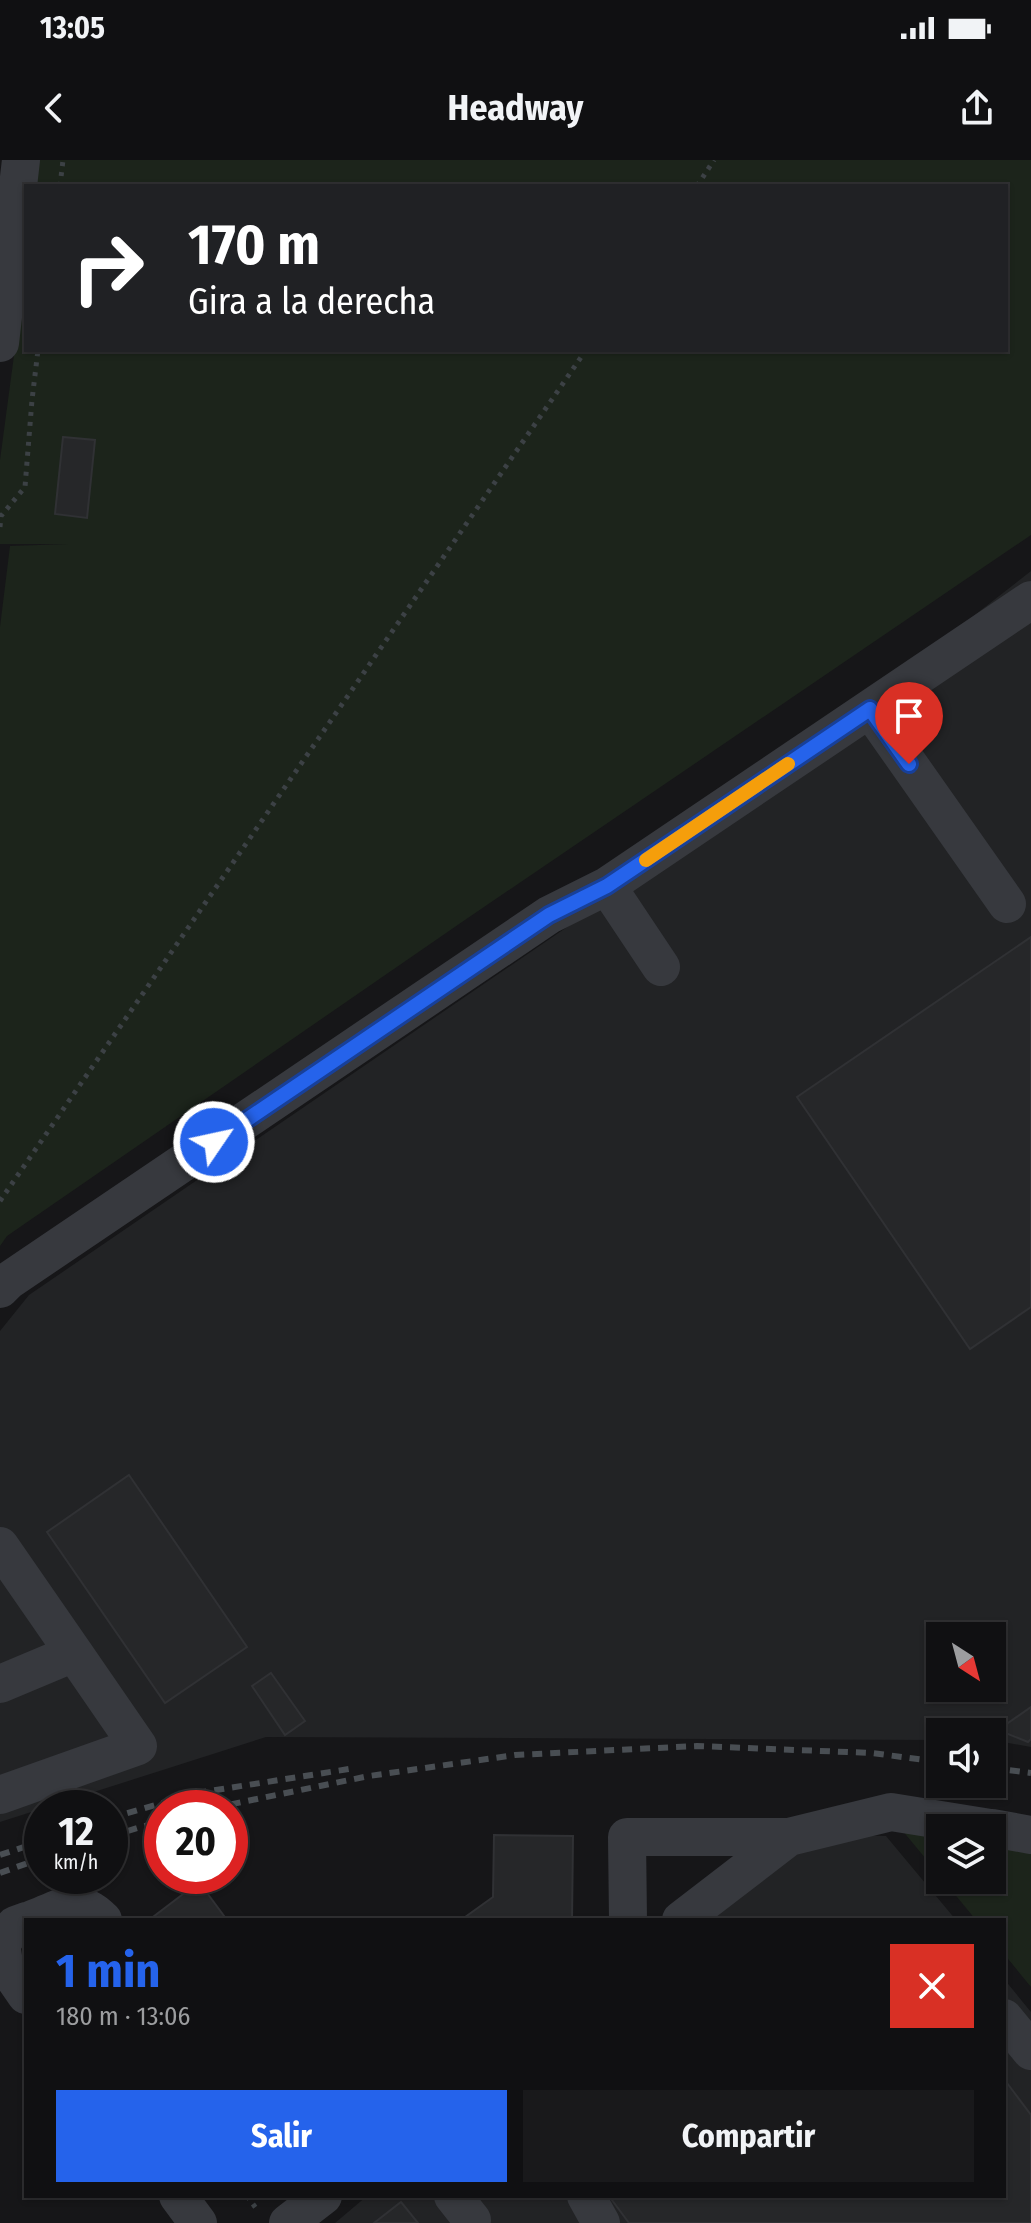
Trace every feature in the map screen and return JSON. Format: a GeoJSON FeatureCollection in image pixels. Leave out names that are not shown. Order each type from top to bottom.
{"type":"FeatureCollection","features":[{"type":"Feature","properties":{"kind":"street"},"geometry":{"type":"LineString","coordinates":[[0,343],[21,160]]}},
{"type":"Feature","properties":{"kind":"street"},"geometry":{"type":"LineString","coordinates":[[0,1289],[549,915],[607,886],[1031,600]]}},
{"type":"Feature","properties":{"kind":"street"},"geometry":{"type":"LineString","coordinates":[[870,709],[1007,904]]}},
{"type":"Feature","properties":{"kind":"street"},"geometry":{"type":"LineString","coordinates":[[607,886],[661,967]]}},
{"type":"Feature","properties":{"kind":"street"},"geometry":{"type":"LineString","coordinates":[[0,1546],[138,1746],[0,1795]]}},
{"type":"Feature","properties":{"kind":"street"},"geometry":{"type":"LineString","coordinates":[[0,1684],[74,1653]]}},
{"type":"Feature","properties":{"kind":"street"},"geometry":{"type":"LineString","coordinates":[[628,1918],[627,1837],[789,1837],[891,1812],[926,1818]]}},
{"type":"Feature","properties":{"kind":"street"},"geometry":{"type":"LineString","coordinates":[[1006,1831],[1031,1835]]}},
{"type":"Feature","properties":{"kind":"street"},"geometry":{"type":"LineString","coordinates":[[684,1918],[789,1837]]}},
{"type":"Feature","properties":{"kind":"street"},"geometry":{"type":"LineString","coordinates":[[36,1918],[74,1904],[92,1908],[101,1918]]}},
{"type":"Feature","properties":{"kind":"street"},"geometry":{"type":"LineString","coordinates":[[24,1922],[15,1925],[1,1944],[4,1963],[24,1992]]}},
{"type":"Feature","properties":{"kind":"street"},"geometry":{"type":"LineString","coordinates":[[1006,2020],[1031,2051]]}},
{"type":"Feature","properties":{"kind":"street"},"geometry":{"type":"LineString","coordinates":[[179,2198],[198,2223]]}},
{"type":"Feature","properties":{"kind":"street"},"geometry":{"type":"LineString","coordinates":[[288,2223],[318,2198]]}},
{"type":"Feature","properties":{"kind":"street"},"geometry":{"type":"LineString","coordinates":[[587,2198],[601,2223]]}},
{"type":"Feature","properties":{"kind":"path"},"geometry":{"type":"LineString","coordinates":[[60,184],[63,160]]}},
{"type":"Feature","properties":{"kind":"path"},"geometry":{"type":"LineString","coordinates":[[698,184],[714,160]]}},
{"type":"Feature","properties":{"kind":"path"},"geometry":{"type":"LineString","coordinates":[[0,527],[1,516],[25,487],[38,352]]}},
{"type":"Feature","properties":{"kind":"path"},"geometry":{"type":"LineString","coordinates":[[0,1201],[585,352]]}},
{"type":"Feature","properties":{"kind":"shaded area"},"geometry":{"type":"Polygon","coordinates":[[[36,160],[1031,160],[1031,535],[462,922],[7,1236],[0,1246],[0,627],[10,546],[68,544],[0,544],[0,460],[24,281],[24,352],[1008,352],[1008,184],[34,184],[36,160]]]}},
{"type":"Feature","properties":{"kind":"shaded area"},"geometry":{"type":"Polygon","coordinates":[[[1031,571],[1031,1747],[1006,1743],[1006,1718],[926,1718],[926,1740],[266,1737],[100,1790],[24,1790],[24,1814],[0,1822],[0,1331],[29,1295],[630,884],[1031,571]]]}},
{"type":"Feature","properties":{"kind":"shaded area"},"geometry":{"type":"Polygon","coordinates":[[[878,1801],[964,1814],[926,1814],[926,1859],[878,1801]]]}},
{"type":"Feature","properties":{"kind":"shaded area"},"geometry":{"type":"Polygon","coordinates":[[[1006,1820],[1031,1824],[1031,1987],[1006,1956],[1006,1918],[974,1918],[955,1894],[1006,1894],[1006,1820]]]}},
{"type":"Feature","properties":{"kind":"shaded area"},"geometry":{"type":"Polygon","coordinates":[[[814,1834],[886,1836],[926,1884],[926,1894],[934,1894],[954,1918],[704,1918],[814,1834]]]}},
{"type":"Feature","properties":{"kind":"shaded area"},"geometry":{"type":"Polygon","coordinates":[[[1006,1981],[1031,2012],[1031,2223],[335,2223],[365,2198],[1006,2198],[1006,1981]]]}},
{"type":"Feature","properties":{"kind":"building"},"geometry":{"type":"Polygon","coordinates":[[[63,437],[95,440],[87,518],[55,514],[63,437]]]}},
{"type":"Feature","properties":{"kind":"building"},"geometry":{"type":"Polygon","coordinates":[[[1031,937],[1031,1307],[970,1349],[797,1097],[1031,937]]]}},
{"type":"Feature","properties":{"kind":"building"},"geometry":{"type":"Polygon","coordinates":[[[129,1475],[247,1647],[165,1703],[47,1532],[129,1475]]]}},
{"type":"Feature","properties":{"kind":"building"},"geometry":{"type":"Polygon","coordinates":[[[271,1673],[305,1721],[285,1735],[252,1686],[271,1673]]]}},
{"type":"Feature","properties":{"kind":"building"},"geometry":{"type":"Polygon","coordinates":[[[1031,1707],[1031,1739],[1028,1742],[1006,1733],[1006,1724],[1031,1707]]]}},
{"type":"Feature","properties":{"kind":"building"},"geometry":{"type":"Polygon","coordinates":[[[494,1835],[573,1836],[572,1918],[464,1918],[493,1897],[494,1835]]]}},
{"type":"Feature","properties":{"kind":"building"},"geometry":{"type":"Polygon","coordinates":[[[183,1894],[208,1894],[226,1918],[152,1918],[183,1894]]]}},
{"type":"Feature","properties":{"kind":"building"},"geometry":{"type":"Polygon","coordinates":[[[1006,2082],[1031,2115],[1031,2223],[629,2223],[610,2198],[1006,2198],[1006,2082]]]}},
{"type":"Feature","properties":{"kind":"building"},"geometry":{"type":"Polygon","coordinates":[[[401,2202],[418,2223],[374,2223],[401,2202]]]}},
{"type":"Feature","properties":{"kind":"railway"},"geometry":{"type":"LineString","coordinates":[[248,1801],[369,1776],[515,1755],[697,1746],[872,1753],[926,1760]]}},
{"type":"Feature","properties":{"kind":"railway"},"geometry":{"type":"LineString","coordinates":[[128,1813],[197,1793],[349,1769]]}},
{"type":"Feature","properties":{"kind":"railway"},"geometry":{"type":"LineString","coordinates":[[1006,1770],[1031,1773]]}},
{"type":"Feature","properties":{"kind":"railway"},"geometry":{"type":"LineString","coordinates":[[128,1831],[144,1826]]}},
{"type":"Feature","properties":{"kind":"railway"},"geometry":{"type":"LineString","coordinates":[[0,1855],[24,1847]]}},
{"type":"Feature","properties":{"kind":"railway"},"geometry":{"type":"LineString","coordinates":[[0,1873],[24,1864]]}},
{"type":"Feature","properties":{"kind":"slow traffic"},"geometry":{"type":"LineString","coordinates":[[646,860],[788,764]]}},
{"type":"Feature","properties":{"kind":"route"},"geometry":{"type":"LineString","coordinates":[[214,1142],[549,915],[607,886],[870,709],[909,764]]}}]}
